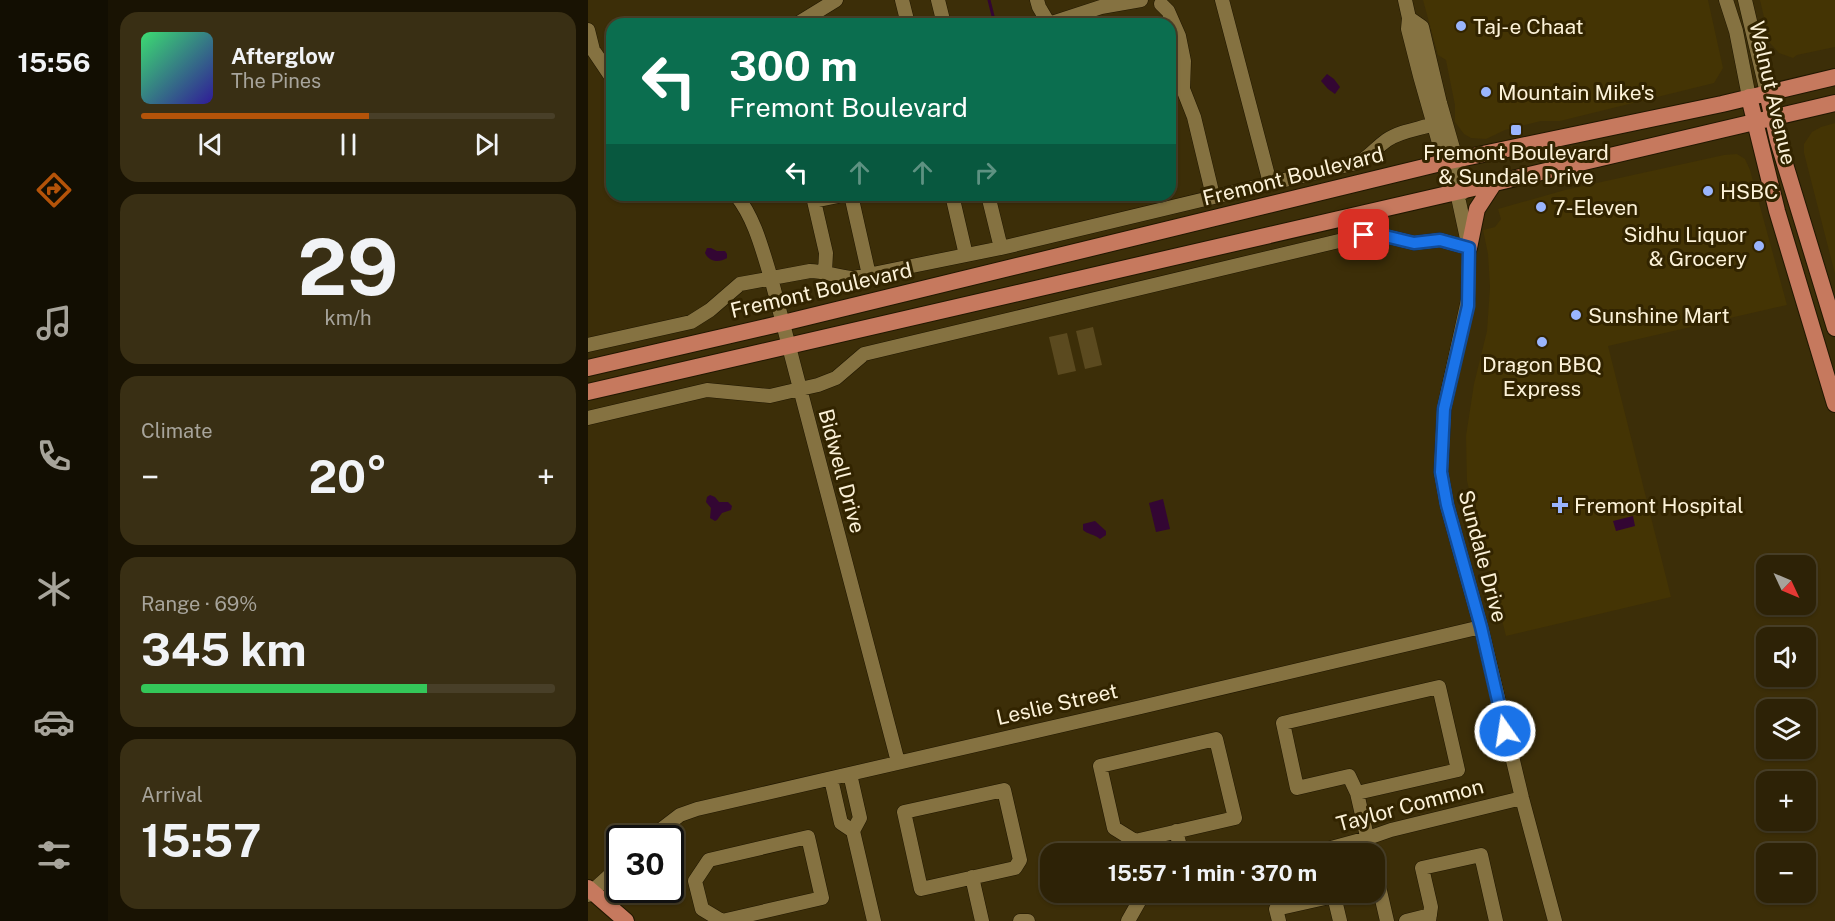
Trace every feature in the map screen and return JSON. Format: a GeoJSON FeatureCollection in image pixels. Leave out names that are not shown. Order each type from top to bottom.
{"type":"FeatureCollection","features":[{"type":"Feature","properties":{"kind":"main road","name":"Fremont Boulevard"},"geometry":{"type":"LineString","coordinates":[[588,368],[1451,161],[1835,77]]}},
{"type":"Feature","properties":{"kind":"main road","name":"Walnut Avenue"},"geometry":{"type":"LineString","coordinates":[[1767,93],[1789,180],[1835,328]]}},
{"type":"Feature","properties":{"kind":"main road","name":"Walnut Avenue"},"geometry":{"type":"LineString","coordinates":[[1749,97],[1777,212],[1835,404]]}},
{"type":"Feature","properties":{"kind":"main road"},"geometry":{"type":"LineString","coordinates":[[588,392],[1459,193],[1835,103]]}},
{"type":"Feature","properties":{"kind":"main road"},"geometry":{"type":"LineString","coordinates":[[1469,248],[1477,209],[1494,183]]}},
{"type":"Feature","properties":{"kind":"main road"},"geometry":{"type":"LineString","coordinates":[[589,891],[627,921]]}},
{"type":"Feature","properties":{"kind":"street"},"geometry":{"type":"LineString","coordinates":[[807,18],[836,0]]}},
{"type":"Feature","properties":{"kind":"street"},"geometry":{"type":"LineString","coordinates":[[903,0],[907,18]]}},
{"type":"Feature","properties":{"kind":"street"},"geometry":{"type":"LineString","coordinates":[[938,0],[942,18]]}},
{"type":"Feature","properties":{"kind":"street"},"geometry":{"type":"LineString","coordinates":[[1037,0],[1045,18]]}},
{"type":"Feature","properties":{"kind":"street"},"geometry":{"type":"LineString","coordinates":[[1067,18],[1101,7],[1141,0]]}},
{"type":"Feature","properties":{"kind":"street"},"geometry":{"type":"LineString","coordinates":[[1222,0],[1269,183]]}},
{"type":"Feature","properties":{"kind":"street","name":"Sundale Drive"},"geometry":{"type":"LineString","coordinates":[[1405,0],[1409,18],[1408,30],[1434,124],[1451,161]]}},
{"type":"Feature","properties":{"kind":"street","name":"Walnut Avenue"},"geometry":{"type":"LineString","coordinates":[[1726,0],[1736,31],[1749,97]]}},
{"type":"Feature","properties":{"kind":"street","name":"Walnut Avenue"},"geometry":{"type":"LineString","coordinates":[[1745,0],[1767,93]]}},
{"type":"Feature","properties":{"kind":"street"},"geometry":{"type":"LineString","coordinates":[[1160,1],[1171,18]]}},
{"type":"Feature","properties":{"kind":"street","name":"Sundale Drive"},"geometry":{"type":"LineString","coordinates":[[1409,18],[1422,27],[1469,248],[1468,306],[1444,409],[1441,472],[1449,515],[1481,627],[1522,798],[1555,921]]}},
{"type":"Feature","properties":{"kind":"street"},"geometry":{"type":"LineString","coordinates":[[1176,29],[1184,61],[1176,92],[1194,117],[1214,196]]}},
{"type":"Feature","properties":{"kind":"street"},"geometry":{"type":"LineString","coordinates":[[588,30],[591,51],[606,70]]}},
{"type":"Feature","properties":{"kind":"street","name":"Fremont Boulevard"},"geometry":{"type":"LineString","coordinates":[[588,345],[691,322],[710,310],[740,284],[810,271],[853,278],[1000,248],[1360,162],[1370,156],[1385,141],[1396,135],[1434,124]]}},
{"type":"Feature","properties":{"kind":"street","name":"Bidwell Drive"},"geometry":{"type":"LineString","coordinates":[[741,201],[758,233],[771,278],[898,762]]}},
{"type":"Feature","properties":{"kind":"street"},"geometry":{"type":"LineString","coordinates":[[814,201],[826,253],[825,273]]}},
{"type":"Feature","properties":{"kind":"street"},"geometry":{"type":"LineString","coordinates":[[851,201],[869,275]]}},
{"type":"Feature","properties":{"kind":"street"},"geometry":{"type":"LineString","coordinates":[[953,201],[966,255]]}},
{"type":"Feature","properties":{"kind":"street"},"geometry":{"type":"LineString","coordinates":[[989,201],[1000,248]]}},
{"type":"Feature","properties":{"kind":"street"},"geometry":{"type":"LineString","coordinates":[[588,418],[706,390],[770,396],[836,378],[864,354],[1364,235],[1385,236],[1414,243],[1440,240],[1469,248]]}},
{"type":"Feature","properties":{"kind":"street","name":"Leslie Street"},"geometry":{"type":"LineString","coordinates":[[667,825],[680,815],[697,809],[1481,627]]}},
{"type":"Feature","properties":{"kind":"street"},"geometry":{"type":"LineString","coordinates":[[1357,793],[1458,770],[1439,687],[1283,723],[1298,788],[1349,776],[1357,793],[1369,843]]}},
{"type":"Feature","properties":{"kind":"street"},"geometry":{"type":"LineString","coordinates":[[1216,739],[1235,818],[1176,831],[1135,842],[1114,828],[1100,766],[1216,739]]}},
{"type":"Feature","properties":{"kind":"street"},"geometry":{"type":"LineString","coordinates":[[850,774],[860,818],[853,831],[874,921]]}},
{"type":"Feature","properties":{"kind":"street"},"geometry":{"type":"LineString","coordinates":[[831,779],[841,823],[853,831]]}},
{"type":"Feature","properties":{"kind":"street"},"geometry":{"type":"LineString","coordinates":[[1004,790],[1020,860],[1015,868],[972,877],[921,889],[904,812],[1004,790]]}},
{"type":"Feature","properties":{"kind":"street","name":"Taylor Common"},"geometry":{"type":"LineString","coordinates":[[1350,843],[1391,830],[1522,798]]}},
{"type":"Feature","properties":{"kind":"street"},"geometry":{"type":"LineString","coordinates":[[1176,831],[1179,843]]}},
{"type":"Feature","properties":{"kind":"street"},"geometry":{"type":"LineString","coordinates":[[808,837],[822,898],[764,916],[722,921],[702,909],[695,881],[709,860],[808,837]]}},
{"type":"Feature","properties":{"kind":"street"},"geometry":{"type":"LineString","coordinates":[[1406,921],[1430,918],[1431,907],[1422,868],[1481,855],[1496,921]]}},
{"type":"Feature","properties":{"kind":"street"},"geometry":{"type":"LineString","coordinates":[[589,891],[606,877]]}},
{"type":"Feature","properties":{"kind":"street"},"geometry":{"type":"LineString","coordinates":[[972,877],[982,921]]}},
{"type":"Feature","properties":{"kind":"street"},"geometry":{"type":"LineString","coordinates":[[1279,921],[1276,909],[1334,896],[1340,921]]}},
{"type":"Feature","properties":{"kind":"street"},"geometry":{"type":"LineString","coordinates":[[1128,921],[1138,903]]}},
{"type":"Feature","properties":{"kind":"street"},"geometry":{"type":"LineString","coordinates":[[1383,903],[1387,921]]}},
{"type":"Feature","properties":{"kind":"street"},"geometry":{"type":"LineString","coordinates":[[1020,921],[1028,921]]}},
{"type":"Feature","properties":{"kind":"shaded area"},"geometry":{"type":"Polygon","coordinates":[[[1423,0],[1708,0],[1723,68],[1714,83],[1560,121],[1541,121],[1505,130],[1486,139],[1471,138],[1464,134],[1455,122],[1455,105],[1446,60],[1438,55],[1423,0]]]}},
{"type":"Feature","properties":{"kind":"shaded area"},"geometry":{"type":"Polygon","coordinates":[[[1760,0],[1835,0],[1835,47],[1797,55],[1793,58],[1779,53],[1770,43],[1760,0]]]}},
{"type":"Feature","properties":{"kind":"shaded area"},"geometry":{"type":"Polygon","coordinates":[[[1327,74],[1340,87],[1335,94],[1321,81],[1327,74]]]}},
{"type":"Feature","properties":{"kind":"shaded area"},"geometry":{"type":"Polygon","coordinates":[[[1835,123],[1835,274],[1804,153],[1804,144],[1812,132],[1835,123]]]}},
{"type":"Feature","properties":{"kind":"shaded area"},"geometry":{"type":"Polygon","coordinates":[[[1737,154],[1745,159],[1750,170],[1787,305],[1608,346],[1671,597],[1506,636],[1467,481],[1466,436],[1474,384],[1487,331],[1490,287],[1488,254],[1483,230],[1495,227],[1501,219],[1498,209],[1565,190],[1737,154]]]}},
{"type":"Feature","properties":{"kind":"shaded area"},"geometry":{"type":"Polygon","coordinates":[[[707,248],[725,251],[727,258],[712,260],[705,253],[707,248]]]}},
{"type":"Feature","properties":{"kind":"shaded area"},"geometry":{"type":"Polygon","coordinates":[[[1093,327],[1102,365],[1085,369],[1076,331],[1093,327]]]}},
{"type":"Feature","properties":{"kind":"shaded area"},"geometry":{"type":"Polygon","coordinates":[[[1067,333],[1076,371],[1058,375],[1049,337],[1067,333]]]}},
{"type":"Feature","properties":{"kind":"shaded area"},"geometry":{"type":"Polygon","coordinates":[[[710,495],[719,502],[728,502],[732,506],[731,510],[722,513],[715,521],[710,518],[711,508],[706,502],[710,495]]]}},
{"type":"Feature","properties":{"kind":"shaded area"},"geometry":{"type":"Polygon","coordinates":[[[1163,499],[1170,529],[1156,532],[1149,503],[1163,499]]]}},
{"type":"Feature","properties":{"kind":"shaded area"},"geometry":{"type":"Polygon","coordinates":[[[1633,516],[1635,526],[1616,531],[1613,521],[1633,516]]]}},
{"type":"Feature","properties":{"kind":"shaded area"},"geometry":{"type":"Polygon","coordinates":[[[1095,521],[1106,531],[1106,535],[1100,539],[1083,530],[1083,524],[1095,521]]]}},
{"type":"Feature","properties":{"kind":"waterway"},"geometry":{"type":"LineString","coordinates":[[989,0],[994,18]]}},
{"type":"Feature","properties":{"kind":"place","name":"Taj-e Chaat"},"geometry":{"type":"Point","coordinates":[1461,26]}},
{"type":"Feature","properties":{"kind":"place","name":"Mountain Mike's"},"geometry":{"type":"Point","coordinates":[1486,92]}},
{"type":"Feature","properties":{"kind":"place","name":"Fremont Boulevard & Sundale Drive"},"geometry":{"type":"Point","coordinates":[1516,130]}},
{"type":"Feature","properties":{"kind":"place","name":"HSBC"},"geometry":{"type":"Point","coordinates":[1708,191]}},
{"type":"Feature","properties":{"kind":"place","name":"7-Eleven"},"geometry":{"type":"Point","coordinates":[1541,207]}},
{"type":"Feature","properties":{"kind":"place","name":"Sidhu Liquor & Grocery"},"geometry":{"type":"Point","coordinates":[1759,246]}},
{"type":"Feature","properties":{"kind":"place","name":"Sunshine Mart"},"geometry":{"type":"Point","coordinates":[1576,315]}},
{"type":"Feature","properties":{"kind":"place","name":"Dragon BBQ Express"},"geometry":{"type":"Point","coordinates":[1542,342]}},
{"type":"Feature","properties":{"kind":"place","name":"Fremont Hospital"},"geometry":{"type":"Point","coordinates":[1560,505]}},
{"type":"Feature","properties":{"kind":"route"},"geometry":{"type":"LineString","coordinates":[[1364,235],[1385,236],[1414,243],[1440,240],[1469,248],[1468,306],[1444,409],[1441,472],[1456,543],[1481,627],[1505,731]]}}]}
